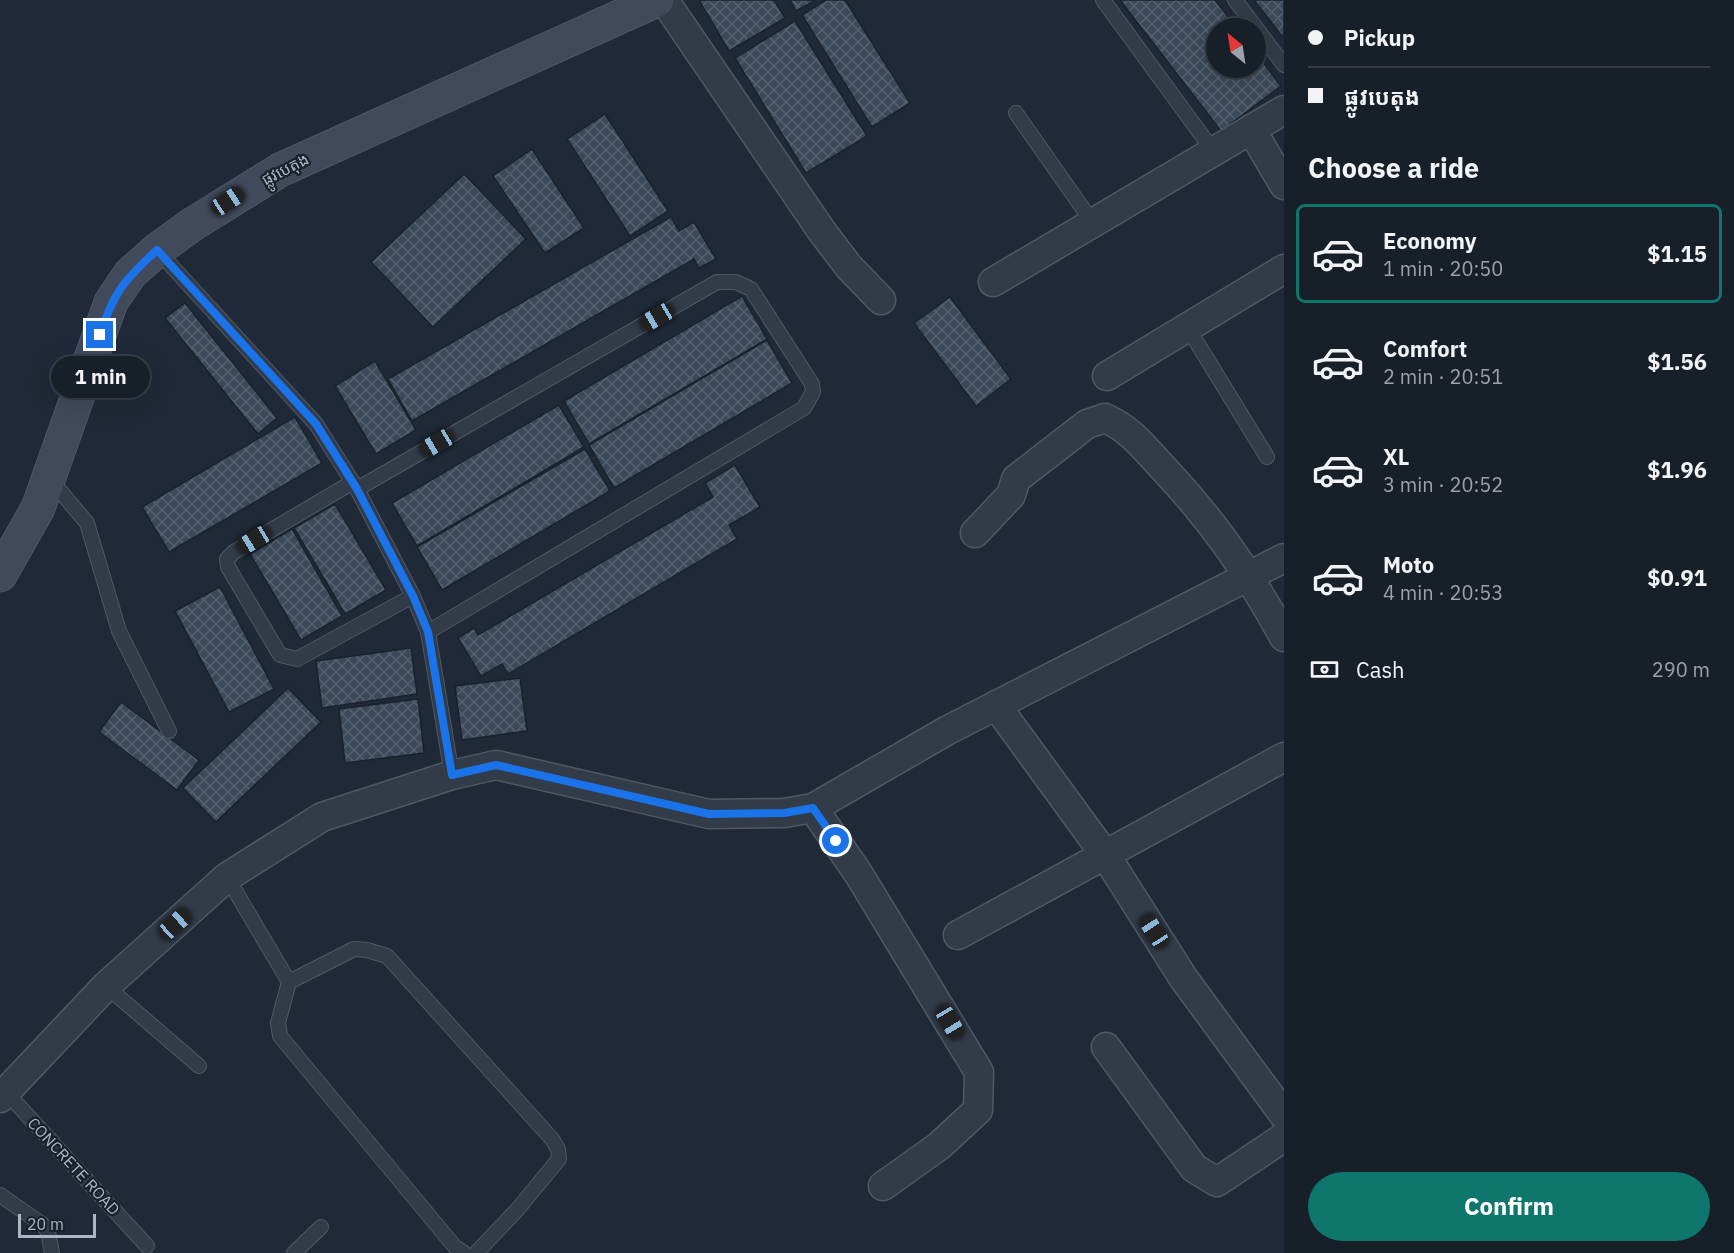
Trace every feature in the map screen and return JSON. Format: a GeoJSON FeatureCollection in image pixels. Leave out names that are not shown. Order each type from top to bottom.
{"type":"FeatureCollection","features":[{"type":"Feature","properties":{"kind":"street"},"geometry":{"type":"LineString","coordinates":[[653,2],[849,267],[881,300]]}},
{"type":"Feature","properties":{"kind":"street","name":"ផ្លូវបេតុង"},"geometry":{"type":"LineString","coordinates":[[3,561],[38,508],[111,302],[130,274],[157,250],[193,224],[280,170],[653,2]]}},
{"type":"Feature","properties":{"kind":"street"},"geometry":{"type":"LineString","coordinates":[[993,282],[1284,110]]}},
{"type":"Feature","properties":{"kind":"street"},"geometry":{"type":"LineString","coordinates":[[1251,129],[1284,185]]}},
{"type":"Feature","properties":{"kind":"street"},"geometry":{"type":"LineString","coordinates":[[1107,376],[1284,269]]}},
{"type":"Feature","properties":{"kind":"street"},"geometry":{"type":"LineString","coordinates":[[975,533],[1011,495],[1016,479],[1087,424],[1105,418],[1126,428],[1202,509],[1251,577],[1284,637]]}},
{"type":"Feature","properties":{"kind":"street"},"geometry":{"type":"LineString","coordinates":[[2,1092],[106,987],[227,876],[322,817],[452,775],[496,765],[709,814],[784,813],[813,808],[948,730],[1251,577],[1284,558]]}},
{"type":"Feature","properties":{"kind":"street"},"geometry":{"type":"LineString","coordinates":[[996,705],[1106,856],[1184,979],[1284,1115]]}},
{"type":"Feature","properties":{"kind":"street"},"geometry":{"type":"LineString","coordinates":[[958,935],[1284,757]]}},
{"type":"Feature","properties":{"kind":"street"},"geometry":{"type":"LineString","coordinates":[[813,808],[884,914],[979,1072],[978,1110],[939,1146],[883,1186]]}},
{"type":"Feature","properties":{"kind":"street"},"geometry":{"type":"LineString","coordinates":[[1106,1047],[1194,1168],[1206,1177],[1217,1182],[1284,1137]]}},
{"type":"Feature","properties":{"kind":"lane"},"geometry":{"type":"LineString","coordinates":[[1103,0],[1214,152]]}},
{"type":"Feature","properties":{"kind":"lane"},"geometry":{"type":"LineString","coordinates":[[1235,0],[1284,65]]}},
{"type":"Feature","properties":{"kind":"lane"},"geometry":{"type":"LineString","coordinates":[[1016,113],[1093,223]]}},
{"type":"Feature","properties":{"kind":"lane"},"geometry":{"type":"LineString","coordinates":[[157,250],[316,424],[355,485],[413,596],[428,632],[452,775]]}},
{"type":"Feature","properties":{"kind":"lane"},"geometry":{"type":"LineString","coordinates":[[413,596],[297,659],[287,658],[280,655],[228,567],[227,559],[234,552],[717,282],[736,282],[751,289],[809,378],[813,392],[804,408],[428,632]]}},
{"type":"Feature","properties":{"kind":"lane"},"geometry":{"type":"LineString","coordinates":[[1188,328],[1267,457]]}},
{"type":"Feature","properties":{"kind":"lane"},"geometry":{"type":"LineString","coordinates":[[49,478],[87,523],[119,631],[169,731]]}},
{"type":"Feature","properties":{"kind":"lane"},"geometry":{"type":"LineString","coordinates":[[227,876],[289,982],[278,1023],[280,1036],[455,1247],[464,1253]]}},
{"type":"Feature","properties":{"kind":"lane"},"geometry":{"type":"LineString","coordinates":[[289,982],[354,950],[368,950],[387,956],[552,1139],[558,1149],[559,1159],[517,1210],[476,1253]]}},
{"type":"Feature","properties":{"kind":"lane"},"geometry":{"type":"LineString","coordinates":[[106,987],[199,1066]]}},
{"type":"Feature","properties":{"kind":"lane","name":"CONCRETE ROAD"},"geometry":{"type":"LineString","coordinates":[[2,1092],[147,1246]]}},
{"type":"Feature","properties":{"kind":"lane"},"geometry":{"type":"LineString","coordinates":[[0,1195],[42,1224],[48,1232],[52,1253]]}},
{"type":"Feature","properties":{"kind":"lane"},"geometry":{"type":"LineString","coordinates":[[294,1253],[321,1227]]}},
{"type":"Feature","properties":{"kind":"building"},"geometry":{"type":"Polygon","coordinates":[[[699,0],[774,0],[785,18],[729,51],[699,0]]]}},
{"type":"Feature","properties":{"kind":"building"},"geometry":{"type":"Polygon","coordinates":[[[790,0],[816,0],[796,11],[790,0]]]}},
{"type":"Feature","properties":{"kind":"building"},"geometry":{"type":"Polygon","coordinates":[[[826,0],[845,0],[910,103],[872,127],[802,15],[826,0]]]}},
{"type":"Feature","properties":{"kind":"building"},"geometry":{"type":"Polygon","coordinates":[[[1120,0],[1215,0],[1229,18],[1206,18],[1206,78],[1266,78],[1266,66],[1281,86],[1221,131],[1120,0]]]}},
{"type":"Feature","properties":{"kind":"building"},"geometry":{"type":"Polygon","coordinates":[[[1254,0],[1284,0],[1284,34],[1282,36],[1254,0]]]}},
{"type":"Feature","properties":{"kind":"building"},"geometry":{"type":"Polygon","coordinates":[[[795,21],[867,136],[806,173],[735,58],[795,21]]]}},
{"type":"Feature","properties":{"kind":"building"},"geometry":{"type":"Polygon","coordinates":[[[605,114],[668,211],[630,236],[567,139],[605,114]]]}},
{"type":"Feature","properties":{"kind":"building"},"geometry":{"type":"Polygon","coordinates":[[[532,149],[584,228],[545,253],[493,176],[532,149]]]}},
{"type":"Feature","properties":{"kind":"building"},"geometry":{"type":"Polygon","coordinates":[[[464,174],[526,239],[433,327],[371,262],[464,174]]]}},
{"type":"Feature","properties":{"kind":"building"},"geometry":{"type":"Polygon","coordinates":[[[671,217],[679,231],[694,222],[716,259],[699,268],[694,259],[412,421],[388,379],[671,217]]]}},
{"type":"Feature","properties":{"kind":"building"},"geometry":{"type":"Polygon","coordinates":[[[742,296],[767,339],[589,444],[564,401],[742,296]]]}},
{"type":"Feature","properties":{"kind":"building"},"geometry":{"type":"Polygon","coordinates":[[[950,297],[1011,379],[976,406],[914,323],[950,297]]]}},
{"type":"Feature","properties":{"kind":"building"},"geometry":{"type":"Polygon","coordinates":[[[185,303],[277,418],[258,434],[165,318],[185,303]]]}},
{"type":"Feature","properties":{"kind":"building"},"geometry":{"type":"Polygon","coordinates":[[[767,340],[792,383],[614,488],[589,445],[767,340]]]}},
{"type":"Feature","properties":{"kind":"building"},"geometry":{"type":"Polygon","coordinates":[[[375,361],[416,430],[376,454],[335,386],[375,361]]]}},
{"type":"Feature","properties":{"kind":"building"},"geometry":{"type":"Polygon","coordinates":[[[559,405],[584,447],[417,546],[392,503],[559,405]]]}},
{"type":"Feature","properties":{"kind":"building"},"geometry":{"type":"Polygon","coordinates":[[[295,417],[322,463],[169,552],[142,507],[295,417]]]}},
{"type":"Feature","properties":{"kind":"building"},"geometry":{"type":"Polygon","coordinates":[[[585,449],[610,491],[442,590],[417,547],[585,449]]]}},
{"type":"Feature","properties":{"kind":"building"},"geometry":{"type":"Polygon","coordinates":[[[735,465],[760,507],[729,525],[737,539],[508,674],[502,664],[481,676],[458,638],[474,628],[478,635],[713,497],[705,483],[735,465]]]}},
{"type":"Feature","properties":{"kind":"building"},"geometry":{"type":"Polygon","coordinates":[[[335,504],[386,590],[345,614],[294,528],[335,504]]]}},
{"type":"Feature","properties":{"kind":"building"},"geometry":{"type":"Polygon","coordinates":[[[292,529],[342,616],[301,640],[250,554],[292,529]]]}},
{"type":"Feature","properties":{"kind":"building"},"geometry":{"type":"Polygon","coordinates":[[[220,587],[274,689],[229,712],[175,611],[220,587]]]}},
{"type":"Feature","properties":{"kind":"building"},"geometry":{"type":"Polygon","coordinates":[[[411,648],[417,694],[322,708],[316,661],[411,648]]]}},
{"type":"Feature","properties":{"kind":"building"},"geometry":{"type":"Polygon","coordinates":[[[520,678],[527,731],[462,740],[455,686],[520,678]]]}},
{"type":"Feature","properties":{"kind":"building"},"geometry":{"type":"Polygon","coordinates":[[[288,688],[321,722],[216,822],[183,788],[288,688]]]}},
{"type":"Feature","properties":{"kind":"building"},"geometry":{"type":"Polygon","coordinates":[[[418,699],[424,753],[345,763],[339,709],[418,699]]]}},
{"type":"Feature","properties":{"kind":"building"},"geometry":{"type":"Polygon","coordinates":[[[121,702],[199,760],[177,790],[99,732],[121,702]]]}},
{"type":"Feature","properties":{"kind":"route"},"geometry":{"type":"LineString","coordinates":[[100,335],[111,302],[130,274],[157,250],[316,424],[357,489],[413,596],[428,632],[452,775],[496,765],[709,814],[784,813],[813,808],[836,841]]}}]}
